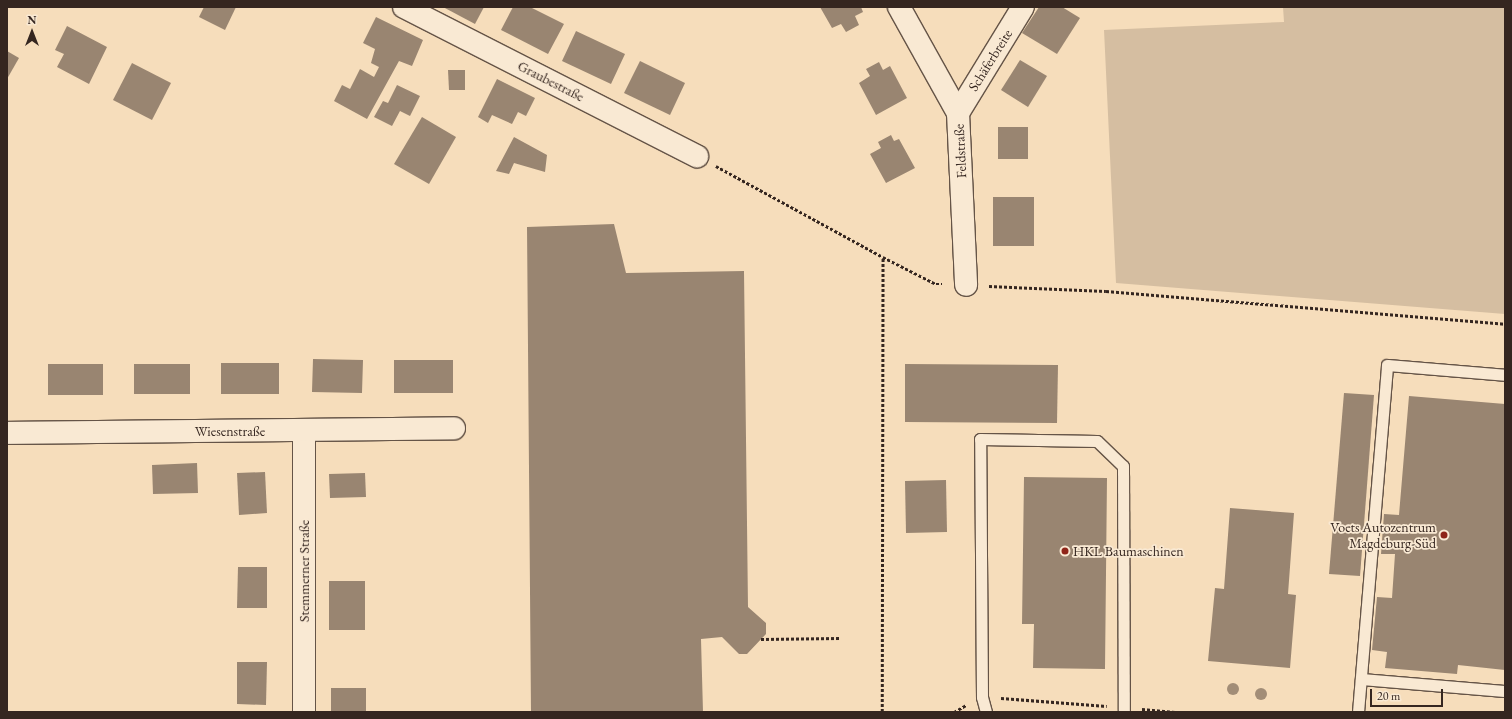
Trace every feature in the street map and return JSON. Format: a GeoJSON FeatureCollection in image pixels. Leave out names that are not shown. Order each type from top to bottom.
{"type":"FeatureCollection","features":[{"type":"Feature","properties":{"kind":"street","name":"Graubestraße"},"geometry":{"type":"LineString","coordinates":[[404,7],[697,156]]}},
{"type":"Feature","properties":{"kind":"street","name":"Feldstraße"},"geometry":{"type":"LineString","coordinates":[[899,7],[958,113],[966,285]]}},
{"type":"Feature","properties":{"kind":"street","name":"Schäferbreite"},"geometry":{"type":"LineString","coordinates":[[958,113],[1023,7]]}},
{"type":"Feature","properties":{"kind":"street","name":"Wiesenstraße"},"geometry":{"type":"LineString","coordinates":[[7,433],[304,431],[454,428]]}},
{"type":"Feature","properties":{"kind":"street","name":"Stemmerner Straße"},"geometry":{"type":"LineString","coordinates":[[304,431],[304,712]]}},
{"type":"Feature","properties":{"kind":"lane"},"geometry":{"type":"LineString","coordinates":[[1358,712],[1387,366],[1505,375]]}},
{"type":"Feature","properties":{"kind":"lane"},"geometry":{"type":"LineString","coordinates":[[986,712],[982,697],[980,439],[1097,441],[1123,466],[1124,710]]}},
{"type":"Feature","properties":{"kind":"lane"},"geometry":{"type":"LineString","coordinates":[[1361,679],[1505,691]]}},
{"type":"Feature","properties":{"kind":"path"},"geometry":{"type":"LineString","coordinates":[[697,156],[883,257],[936,284],[1106,292],[1505,324]]}},
{"type":"Feature","properties":{"kind":"path"},"geometry":{"type":"LineString","coordinates":[[882,712],[883,257]]}},
{"type":"Feature","properties":{"kind":"path"},"geometry":{"type":"LineString","coordinates":[[761,639],[840,638]]}},
{"type":"Feature","properties":{"kind":"path"},"geometry":{"type":"LineString","coordinates":[[954,712],[982,697],[1124,710],[1178,712]]}},
{"type":"Feature","properties":{"kind":"shaded area"},"geometry":{"type":"Polygon","coordinates":[[[1283,7],[1505,7],[1505,314],[1116,283],[1104,30],[1284,22],[1283,7]]]}},
{"type":"Feature","properties":{"kind":"building"},"geometry":{"type":"Polygon","coordinates":[[[204,7],[236,7],[225,30],[199,17],[204,7]]]}},
{"type":"Feature","properties":{"kind":"building"},"geometry":{"type":"Polygon","coordinates":[[[443,7],[484,7],[475,24],[443,7]]]}},
{"type":"Feature","properties":{"kind":"building"},"geometry":{"type":"Polygon","coordinates":[[[513,7],[530,7],[564,24],[548,54],[501,30],[513,7]]]}},
{"type":"Feature","properties":{"kind":"building"},"geometry":{"type":"Polygon","coordinates":[[[820,7],[861,7],[863,12],[855,16],[859,25],[846,32],[841,24],[832,28],[820,7]]]}},
{"type":"Feature","properties":{"kind":"building"},"geometry":{"type":"Polygon","coordinates":[[[1039,7],[1062,7],[1080,18],[1057,54],[1022,33],[1039,7]]]}},
{"type":"Feature","properties":{"kind":"building"},"geometry":{"type":"Polygon","coordinates":[[[376,17],[423,40],[412,66],[399,61],[367,119],[334,101],[342,85],[350,89],[360,69],[374,77],[379,67],[371,63],[375,49],[363,43],[376,17]]]}},
{"type":"Feature","properties":{"kind":"building"},"geometry":{"type":"Polygon","coordinates":[[[67,26],[107,47],[89,84],[57,67],[64,54],[55,50],[67,26]]]}},
{"type":"Feature","properties":{"kind":"building"},"geometry":{"type":"Polygon","coordinates":[[[576,31],[625,54],[611,84],[562,61],[576,31]]]}},
{"type":"Feature","properties":{"kind":"building"},"geometry":{"type":"Polygon","coordinates":[[[7,51],[19,58],[7,79],[7,51]]]}},
{"type":"Feature","properties":{"kind":"building"},"geometry":{"type":"Polygon","coordinates":[[[1020,60],[1047,76],[1028,107],[1001,90],[1020,60]]]}},
{"type":"Feature","properties":{"kind":"building"},"geometry":{"type":"Polygon","coordinates":[[[640,61],[685,83],[670,115],[624,93],[640,61]]]}},
{"type":"Feature","properties":{"kind":"building"},"geometry":{"type":"Polygon","coordinates":[[[879,62],[883,70],[890,66],[907,98],[876,115],[859,83],[870,76],[866,69],[879,62]]]}},
{"type":"Feature","properties":{"kind":"building"},"geometry":{"type":"Polygon","coordinates":[[[132,63],[171,83],[152,120],[113,100],[132,63]]]}},
{"type":"Feature","properties":{"kind":"building"},"geometry":{"type":"Polygon","coordinates":[[[448,70],[465,70],[465,90],[449,90],[448,70]]]}},
{"type":"Feature","properties":{"kind":"building"},"geometry":{"type":"Polygon","coordinates":[[[497,79],[535,98],[526,116],[518,112],[512,124],[492,115],[488,123],[478,117],[497,79]]]}},
{"type":"Feature","properties":{"kind":"building"},"geometry":{"type":"Polygon","coordinates":[[[397,85],[420,96],[410,116],[400,111],[392,126],[374,117],[383,101],[388,103],[397,85]]]}},
{"type":"Feature","properties":{"kind":"building"},"geometry":{"type":"Polygon","coordinates":[[[422,117],[456,137],[429,184],[394,164],[422,117]]]}},
{"type":"Feature","properties":{"kind":"building"},"geometry":{"type":"Polygon","coordinates":[[[998,127],[1028,127],[1028,159],[998,159],[998,127]]]}},
{"type":"Feature","properties":{"kind":"building"},"geometry":{"type":"Polygon","coordinates":[[[891,135],[894,141],[899,139],[915,168],[886,183],[870,154],[881,148],[878,142],[891,135]]]}},
{"type":"Feature","properties":{"kind":"building"},"geometry":{"type":"Polygon","coordinates":[[[514,137],[547,155],[545,172],[514,163],[509,174],[496,171],[514,137]]]}},
{"type":"Feature","properties":{"kind":"building"},"geometry":{"type":"Polygon","coordinates":[[[993,197],[1034,197],[1034,246],[993,246],[993,197]]]}},
{"type":"Feature","properties":{"kind":"building"},"geometry":{"type":"Polygon","coordinates":[[[614,224],[626,273],[744,271],[748,607],[766,623],[766,634],[747,654],[739,654],[722,637],[701,639],[703,712],[531,712],[527,227],[614,224]]]}},
{"type":"Feature","properties":{"kind":"building"},"geometry":{"type":"Polygon","coordinates":[[[313,359],[363,360],[362,393],[312,392],[313,359]]]}},
{"type":"Feature","properties":{"kind":"building"},"geometry":{"type":"Polygon","coordinates":[[[394,360],[453,360],[453,393],[394,393],[394,360]]]}},
{"type":"Feature","properties":{"kind":"building"},"geometry":{"type":"Polygon","coordinates":[[[221,363],[279,363],[279,394],[221,394],[221,363]]]}},
{"type":"Feature","properties":{"kind":"building"},"geometry":{"type":"Polygon","coordinates":[[[48,364],[103,364],[103,395],[48,395],[48,364]]]}},
{"type":"Feature","properties":{"kind":"building"},"geometry":{"type":"Polygon","coordinates":[[[134,364],[190,364],[190,394],[134,394],[134,364]]]}},
{"type":"Feature","properties":{"kind":"building"},"geometry":{"type":"Polygon","coordinates":[[[905,364],[1058,365],[1057,423],[905,422],[905,364]]]}},
{"type":"Feature","properties":{"kind":"building"},"geometry":{"type":"Polygon","coordinates":[[[1344,393],[1374,395],[1360,576],[1329,574],[1344,393]]]}},
{"type":"Feature","properties":{"kind":"building","name":"Voets Autozentrum Magdeburg-Süd"},"geometry":{"type":"Polygon","coordinates":[[[1409,396],[1505,404],[1505,670],[1458,665],[1457,674],[1385,668],[1387,652],[1372,650],[1377,597],[1392,598],[1395,554],[1381,554],[1384,514],[1399,515],[1409,396]]]}},
{"type":"Feature","properties":{"kind":"building"},"geometry":{"type":"Polygon","coordinates":[[[197,463],[198,493],[153,494],[152,465],[197,463]]]}},
{"type":"Feature","properties":{"kind":"building"},"geometry":{"type":"Polygon","coordinates":[[[265,472],[267,513],[239,515],[237,473],[265,472]]]}},
{"type":"Feature","properties":{"kind":"building"},"geometry":{"type":"Polygon","coordinates":[[[365,473],[366,497],[330,498],[329,474],[365,473]]]}},
{"type":"Feature","properties":{"kind":"building","name":"HKL Baumaschinen"},"geometry":{"type":"Polygon","coordinates":[[[1024,477],[1107,478],[1105,669],[1033,668],[1034,624],[1022,624],[1024,477]]]}},
{"type":"Feature","properties":{"kind":"building"},"geometry":{"type":"Polygon","coordinates":[[[946,480],[947,532],[906,533],[905,481],[946,480]]]}},
{"type":"Feature","properties":{"kind":"building"},"geometry":{"type":"Polygon","coordinates":[[[1230,508],[1294,513],[1288,594],[1296,595],[1290,668],[1208,661],[1215,588],[1224,589],[1230,508]]]}},
{"type":"Feature","properties":{"kind":"building"},"geometry":{"type":"Polygon","coordinates":[[[238,567],[267,567],[267,608],[237,608],[238,567]]]}},
{"type":"Feature","properties":{"kind":"building"},"geometry":{"type":"Polygon","coordinates":[[[329,581],[365,581],[365,630],[329,630],[329,581]]]}},
{"type":"Feature","properties":{"kind":"building"},"geometry":{"type":"Polygon","coordinates":[[[237,662],[267,662],[266,705],[237,704],[237,662]]]}},
{"type":"Feature","properties":{"kind":"building"},"geometry":{"type":"Polygon","coordinates":[[[331,688],[366,688],[366,712],[331,712],[331,688]]]}},
{"type":"Feature","properties":{"kind":"place","name":"Voets Autozentrum Magdeburg-Süd"},"geometry":{"type":"Point","coordinates":[1444,535]}},
{"type":"Feature","properties":{"kind":"place","name":"HKL Baumaschinen"},"geometry":{"type":"Point","coordinates":[1065,551]}}]}
